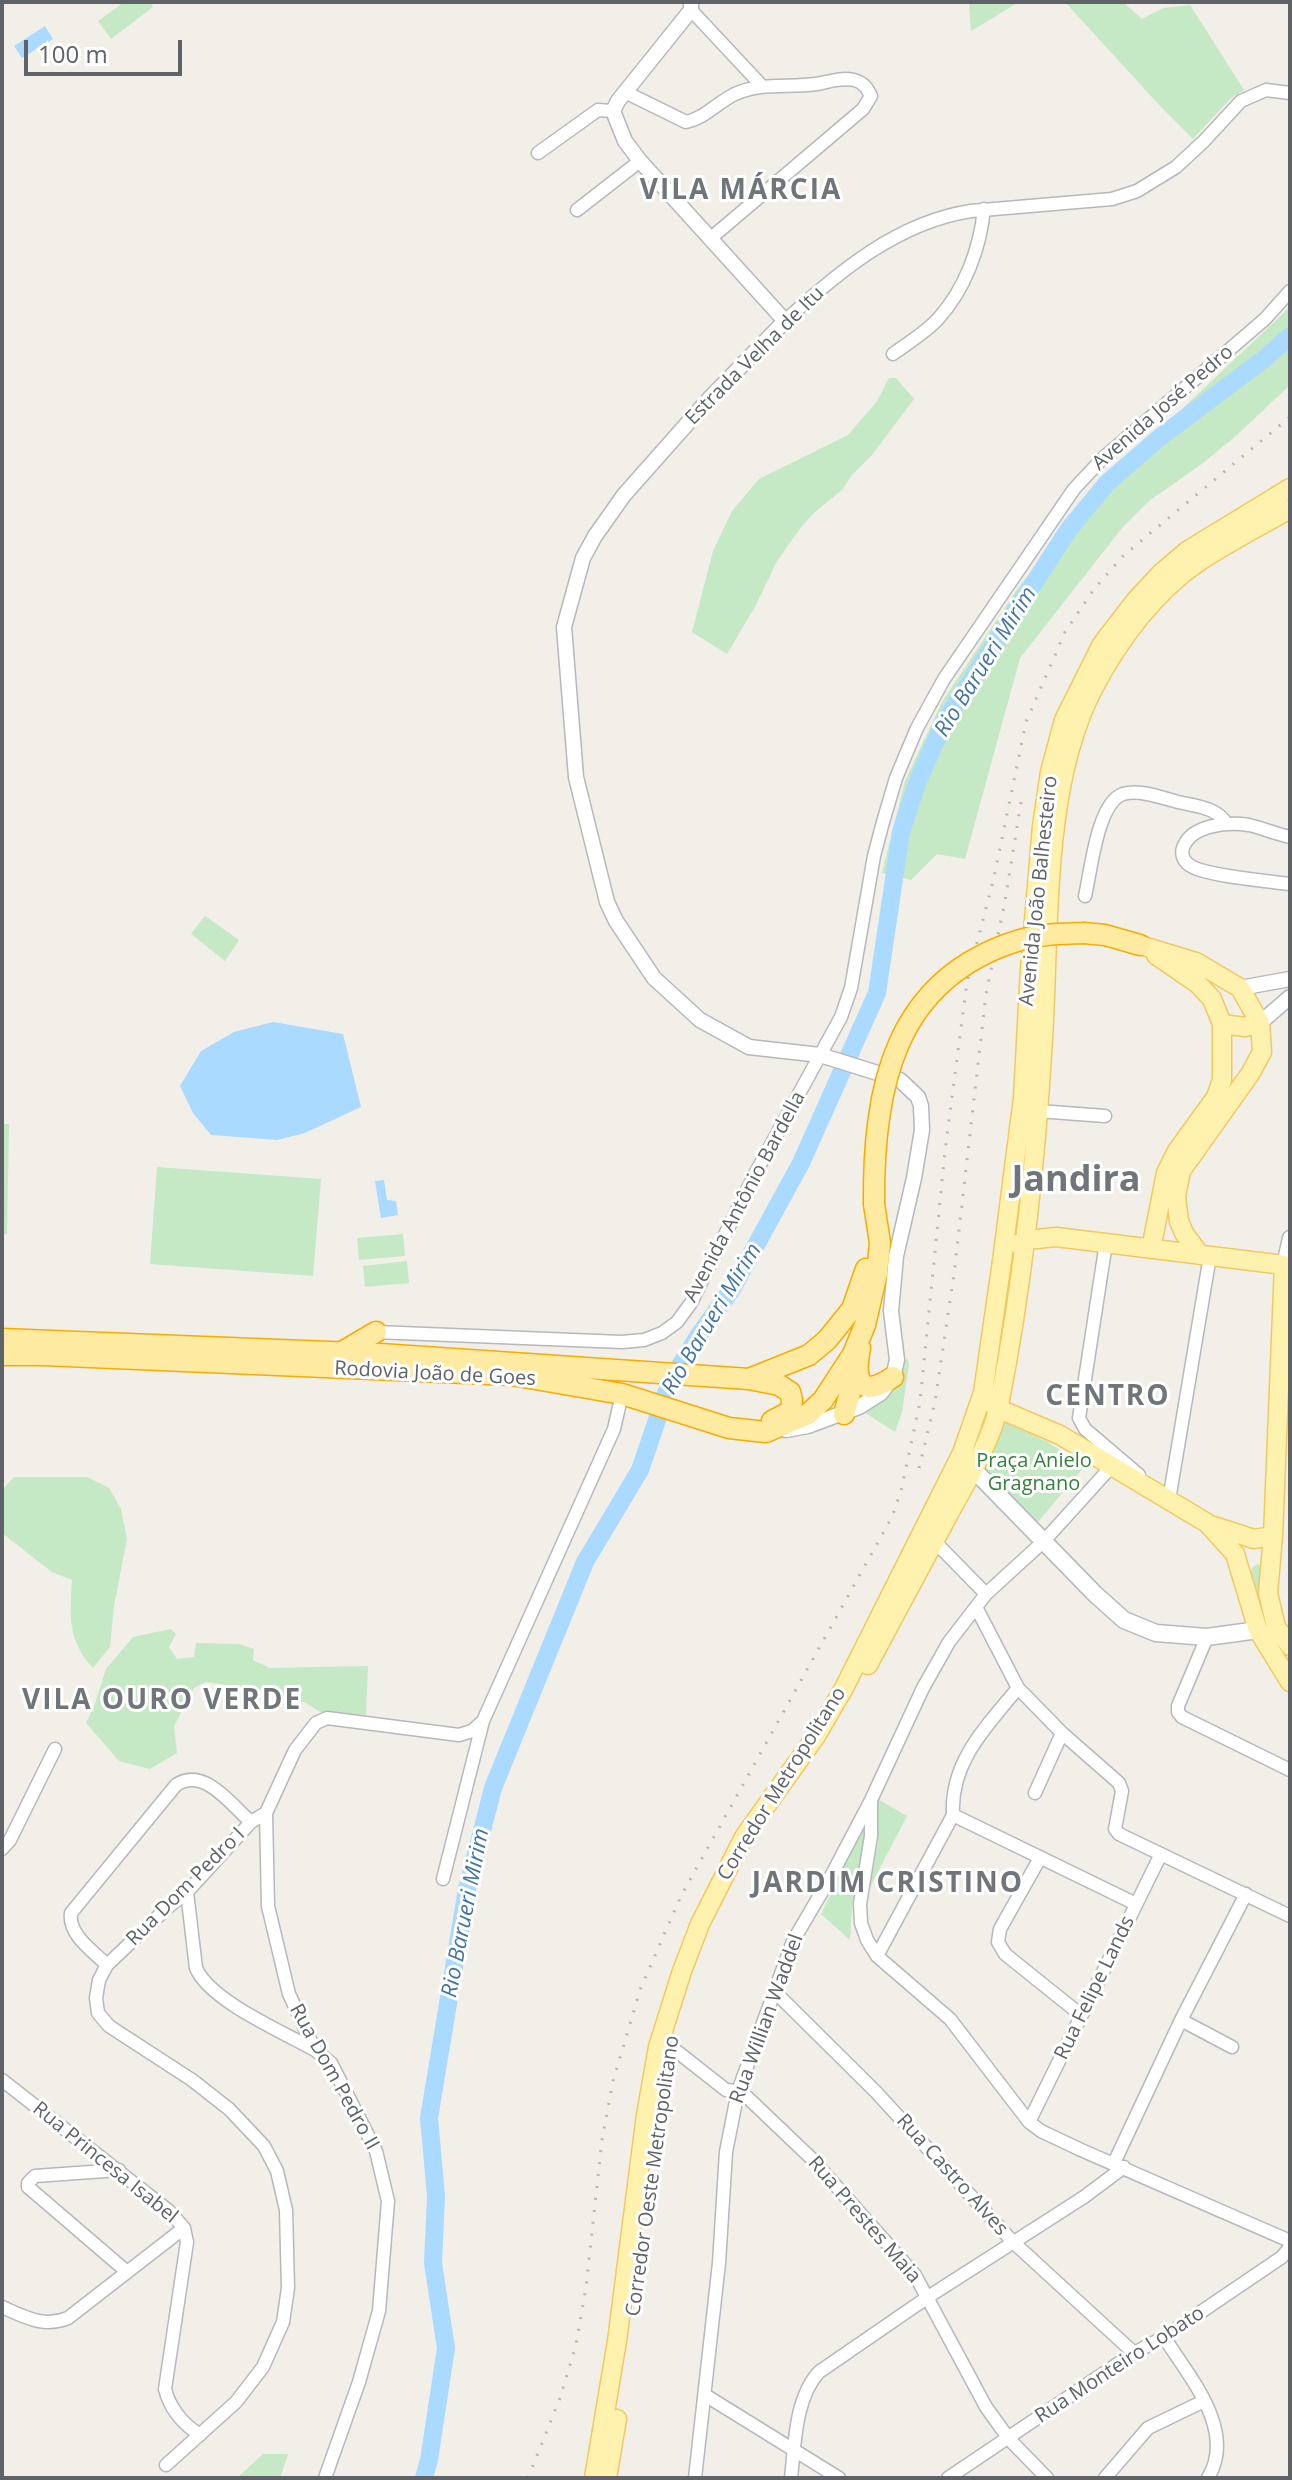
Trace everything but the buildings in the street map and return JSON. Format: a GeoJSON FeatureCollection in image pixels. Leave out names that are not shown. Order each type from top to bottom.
{"type":"FeatureCollection","features":[{"type":"Feature","properties":{"kind":"highway"},"geometry":{"type":"LineString","coordinates":[[749,1379],[809,1355],[842,1324],[852,1309],[863,1283],[875,1213],[876,1136],[882,1090],[893,1054],[915,1015],[943,983],[992,950],[1020,940],[1084,933],[1105,935],[1140,945]]}},
{"type":"Feature","properties":{"kind":"highway"},"geometry":{"type":"LineString","coordinates":[[844,1414],[877,1273],[880,1243],[875,1213]]}},
{"type":"Feature","properties":{"kind":"highway"},"geometry":{"type":"LineString","coordinates":[[756,1431],[808,1414],[823,1400],[853,1354],[865,1325]]}},
{"type":"Feature","properties":{"kind":"highway"},"geometry":{"type":"LineString","coordinates":[[341,1353],[382,1332]]}},
{"type":"Feature","properties":{"kind":"highway"},"geometry":{"type":"LineString","coordinates":[[380,1354],[382,1332]]}},
{"type":"Feature","properties":{"kind":"highway","name":"Rodovia João de Goes"},"geometry":{"type":"LineString","coordinates":[[2,1339],[380,1354],[749,1379]]}},
{"type":"Feature","properties":{"kind":"highway","name":"Rodovia João de Goes"},"geometry":{"type":"LineString","coordinates":[[2,1355],[512,1375],[631,1397],[729,1428],[756,1431]]}},
{"type":"Feature","properties":{"kind":"highway"},"geometry":{"type":"LineString","coordinates":[[631,1397],[624,1384],[645,1371]]}},
{"type":"Feature","properties":{"kind":"highway"},"geometry":{"type":"LineString","coordinates":[[856,1371],[865,1386],[879,1387],[893,1377]]}},
{"type":"Feature","properties":{"kind":"highway"},"geometry":{"type":"LineString","coordinates":[[749,1379],[779,1385],[790,1392],[792,1400],[791,1411],[756,1431]]}},
{"type":"Feature","properties":{"kind":"main road","name":"Avenida João Balhesteiro"},"geometry":{"type":"LineString","coordinates":[[983,1393],[1023,1098],[1042,826],[1050,772],[1064,720],[1102,644],[1161,573],[1187,551],[1290,488]]}},
{"type":"Feature","properties":{"kind":"main road","name":"Avenida João Balhesteiro"},"geometry":{"type":"LineString","coordinates":[[999,1409],[1030,1216],[1054,835],[1074,731],[1093,688],[1118,647],[1162,593],[1199,562],[1290,509]]}},
{"type":"Feature","properties":{"kind":"main road"},"geometry":{"type":"LineString","coordinates":[[1140,945],[1196,962],[1240,988],[1260,1023],[1262,1052],[1250,1074],[1181,1171],[1176,1196],[1179,1221],[1205,1255]]}},
{"type":"Feature","properties":{"kind":"main road"},"geometry":{"type":"LineString","coordinates":[[1140,945],[1198,984],[1212,999],[1222,1024],[1222,1080],[1216,1097],[1177,1151],[1166,1173],[1151,1249]]}},
{"type":"Feature","properties":{"kind":"main road"},"geometry":{"type":"LineString","coordinates":[[1212,999],[1240,988]]}},
{"type":"Feature","properties":{"kind":"main road"},"geometry":{"type":"LineString","coordinates":[[1222,1024],[1245,1027],[1260,1023]]}},
{"type":"Feature","properties":{"kind":"main road"},"geometry":{"type":"LineString","coordinates":[[1030,1216],[1056,1237]]}},
{"type":"Feature","properties":{"kind":"main road"},"geometry":{"type":"LineString","coordinates":[[1002,1261],[1009,1251],[1027,1240],[1056,1237],[1284,1265],[1286,1305],[1268,1593],[1290,1682]]}},
{"type":"Feature","properties":{"kind":"main road"},"geometry":{"type":"LineString","coordinates":[[983,1393],[999,1409],[1060,1435],[1207,1523],[1254,1539],[1273,1536]]}},
{"type":"Feature","properties":{"kind":"main road","name":"Corredor Metropolitano"},"geometry":{"type":"LineString","coordinates":[[594,2478],[617,2341],[656,2061],[682,1971],[706,1911],[744,1837],[816,1736],[844,1688],[962,1453],[983,1393]]}},
{"type":"Feature","properties":{"kind":"main road","name":"Corredor Oeste Metropolitano"},"geometry":{"type":"LineString","coordinates":[[607,2478],[670,2046],[678,2013],[715,1919],[746,1854],[777,1805],[831,1734],[973,1469],[999,1409]]}},
{"type":"Feature","properties":{"kind":"main road"},"geometry":{"type":"LineString","coordinates":[[973,1469],[1124,1620],[1156,1633],[1207,1637],[1275,1628]]}},
{"type":"Feature","properties":{"kind":"main road"},"geometry":{"type":"LineString","coordinates":[[1207,1523],[1235,1554],[1275,1628],[1290,1646]]}},
{"type":"Feature","properties":{"kind":"main road"},"geometry":{"type":"LineString","coordinates":[[1241,1568],[1256,1559],[1269,1568]]}},
{"type":"Feature","properties":{"kind":"main road"},"geometry":{"type":"LineString","coordinates":[[670,2046],[669,2026],[682,1971]]}},
{"type":"Feature","properties":{"kind":"street"},"geometry":{"type":"LineString","coordinates":[[613,111],[691,6],[762,86]]}},
{"type":"Feature","properties":{"kind":"street"},"geometry":{"type":"LineString","coordinates":[[625,92],[686,122],[736,94],[762,86],[816,84],[840,78],[856,80],[868,89],[871,96],[869,102],[711,238]]}},
{"type":"Feature","properties":{"kind":"street","name":"Estrada Velha de Itu"},"geometry":{"type":"LineString","coordinates":[[893,1377],[897,1360],[891,1311],[896,1256],[922,1130],[918,1097],[900,1080],[825,1056],[749,1047],[700,1020],[654,978],[632,947],[607,902],[576,777],[564,627],[583,558],[624,495],[710,398],[785,321],[832,279],[887,243],[953,213],[1112,199],[1137,191],[1176,167],[1241,101],[1266,90],[1290,93]]}},
{"type":"Feature","properties":{"kind":"street"},"geometry":{"type":"LineString","coordinates":[[538,153],[598,110],[613,111]]}},
{"type":"Feature","properties":{"kind":"street"},"geometry":{"type":"LineString","coordinates":[[613,111],[625,141],[640,161],[785,321]]}},
{"type":"Feature","properties":{"kind":"street"},"geometry":{"type":"LineString","coordinates":[[577,210],[640,161]]}},
{"type":"Feature","properties":{"kind":"street"},"geometry":{"type":"LineString","coordinates":[[893,354],[937,320],[956,295],[982,234],[984,209]]}},
{"type":"Feature","properties":{"kind":"street","name":"Avenida José Pedro"},"geometry":{"type":"LineString","coordinates":[[825,1056],[851,988],[874,856],[896,778],[917,728],[944,679],[1052,517],[1082,480],[1122,441],[1265,319],[1290,291]]}},
{"type":"Feature","properties":{"kind":"street"},"geometry":{"type":"LineString","coordinates":[[1085,896],[1103,814],[1116,798],[1125,793],[1141,793],[1205,808],[1221,815],[1227,824]]}},
{"type":"Feature","properties":{"kind":"street"},"geometry":{"type":"LineString","coordinates":[[1290,837],[1250,825],[1227,824],[1200,831],[1188,840],[1182,856],[1187,864],[1207,872],[1290,884]]}},
{"type":"Feature","properties":{"kind":"street"},"geometry":{"type":"LineString","coordinates":[[1240,988],[1290,979]]}},
{"type":"Feature","properties":{"kind":"street"},"geometry":{"type":"LineString","coordinates":[[1260,1023],[1290,997]]}},
{"type":"Feature","properties":{"kind":"street","name":"Avenida Antônio Bardella"},"geometry":{"type":"LineString","coordinates":[[382,1332],[622,1342],[644,1340],[662,1333],[677,1322],[691,1303],[755,1174],[825,1056]]}},
{"type":"Feature","properties":{"kind":"street"},"geometry":{"type":"LineString","coordinates":[[1038,1111],[1105,1116]]}},
{"type":"Feature","properties":{"kind":"street"},"geometry":{"type":"LineString","coordinates":[[1284,1265],[1290,1238]]}},
{"type":"Feature","properties":{"kind":"street"},"geometry":{"type":"LineString","coordinates":[[1106,1243],[1079,1418],[1085,1429],[1169,1500]]}},
{"type":"Feature","properties":{"kind":"street"},"geometry":{"type":"LineString","coordinates":[[1169,1500],[1205,1255]]}},
{"type":"Feature","properties":{"kind":"street"},"geometry":{"type":"LineString","coordinates":[[756,1431],[808,1426],[844,1414],[871,1401],[893,1377]]}},
{"type":"Feature","properties":{"kind":"street"},"geometry":{"type":"LineString","coordinates":[[443,1879],[483,1721],[631,1397]]}},
{"type":"Feature","properties":{"kind":"street","name":"Rua Willian Waddel"},"geometry":{"type":"LineString","coordinates":[[695,2478],[719,2263],[726,2152],[738,2091],[793,1941],[871,1800],[937,1660],[986,1594],[1044,1541],[1111,1467]]}},
{"type":"Feature","properties":{"kind":"street"},"geometry":{"type":"LineString","coordinates":[[940,1547],[986,1594]]}},
{"type":"Feature","properties":{"kind":"street"},"geometry":{"type":"LineString","coordinates":[[976,1607],[1018,1688],[1062,1733],[1119,1783],[1122,1791],[1115,1829],[1119,1834],[1290,1916]]}},
{"type":"Feature","properties":{"kind":"street"},"geometry":{"type":"LineString","coordinates":[[1207,1637],[1178,1712],[1182,1717],[1290,1770]]}},
{"type":"Feature","properties":{"kind":"street"},"geometry":{"type":"LineString","coordinates":[[877,1956],[953,1815],[952,1792],[957,1772],[992,1719],[1018,1688]]}},
{"type":"Feature","properties":{"kind":"street"},"geometry":{"type":"LineString","coordinates":[[266,1813],[295,1750],[316,1723],[327,1718],[459,1735],[472,1731],[483,1721]]}},
{"type":"Feature","properties":{"kind":"street"},"geometry":{"type":"LineString","coordinates":[[1035,1793],[1062,1733]]}},
{"type":"Feature","properties":{"kind":"street"},"geometry":{"type":"LineString","coordinates":[[2,1849],[10,1840],[55,1749]]}},
{"type":"Feature","properties":{"kind":"street"},"geometry":{"type":"LineString","coordinates":[[166,2465],[250,2385],[263,2367],[283,2322],[288,2288],[286,2210],[277,2171],[264,2146],[248,2127],[192,2080],[109,2026],[98,2013],[96,1998],[99,1980],[107,1965],[76,1933],[70,1919],[71,1913],[176,1785],[190,1778],[199,1779],[251,1822]]}},
{"type":"Feature","properties":{"kind":"street"},"geometry":{"type":"LineString","coordinates":[[871,1800],[871,1836],[860,1904],[861,1923],[867,1940],[877,1956],[950,2019],[1029,2122],[1041,2131],[1290,2241]]}},
{"type":"Feature","properties":{"kind":"street","name":"Rua Dom Pedro I"},"geometry":{"type":"LineString","coordinates":[[107,1965],[187,1892],[251,1822],[266,1813]]}},
{"type":"Feature","properties":{"kind":"street","name":"Rua Dom Pedro II"},"geometry":{"type":"LineString","coordinates":[[266,1813],[268,1906],[289,1994],[315,2050],[331,2063],[376,2151],[388,2201],[379,2311],[359,2382],[325,2478]]}},
{"type":"Feature","properties":{"kind":"street"},"geometry":{"type":"LineString","coordinates":[[953,1815],[1136,1904]]}},
{"type":"Feature","properties":{"kind":"street","name":"Rua Felipe Lands"},"geometry":{"type":"LineString","coordinates":[[1029,2122],[1161,1854]]}},
{"type":"Feature","properties":{"kind":"street"},"geometry":{"type":"LineString","coordinates":[[1040,1858],[1000,1929],[998,1942],[1005,1954],[1081,2015]]}},
{"type":"Feature","properties":{"kind":"street"},"geometry":{"type":"LineString","coordinates":[[187,1892],[196,1968],[201,1979],[217,1995],[315,2050]]}},
{"type":"Feature","properties":{"kind":"street"},"geometry":{"type":"LineString","coordinates":[[791,2478],[808,2383],[819,2372],[928,2297],[1084,2197],[1119,2165],[1181,2020],[1246,1894]]}},
{"type":"Feature","properties":{"kind":"street","name":"Rua Castro Alves"},"geometry":{"type":"LineString","coordinates":[[775,1992],[876,2092],[1013,2242],[1134,2353]]}},
{"type":"Feature","properties":{"kind":"street"},"geometry":{"type":"LineString","coordinates":[[1181,2020],[1232,2047]]}},
{"type":"Feature","properties":{"kind":"street","name":"Rua Prestes Maia"},"geometry":{"type":"LineString","coordinates":[[670,2046],[726,2090],[738,2091],[747,2097],[812,2159],[901,2258],[928,2297],[986,2407],[1009,2439],[1047,2478]]}},
{"type":"Feature","properties":{"kind":"street","name":"Rua Princesa Isabel"},"geometry":{"type":"LineString","coordinates":[[3,2081],[119,2170],[169,2211],[184,2228],[187,2242],[165,2389],[169,2404],[189,2428],[200,2435]]}},
{"type":"Feature","properties":{"kind":"street"},"geometry":{"type":"LineString","coordinates":[[119,2170],[35,2176],[28,2187],[126,2271]]}},
{"type":"Feature","properties":{"kind":"street"},"geometry":{"type":"LineString","coordinates":[[2,2307],[43,2323],[56,2323],[68,2318],[184,2228]]}},
{"type":"Feature","properties":{"kind":"street","name":"Rua Monteiro Lobato"},"geometry":{"type":"LineString","coordinates":[[948,2478],[1134,2353],[1164,2337],[1282,2257],[1290,2247]]}},
{"type":"Feature","properties":{"kind":"street"},"geometry":{"type":"LineString","coordinates":[[1164,2337],[1204,2401],[1219,2441],[1218,2459],[1208,2478]]}},
{"type":"Feature","properties":{"kind":"street"},"geometry":{"type":"LineString","coordinates":[[705,2395],[839,2478]]}},
{"type":"Feature","properties":{"kind":"street"},"geometry":{"type":"LineString","coordinates":[[1105,2478],[1148,2428],[1204,2401]]}},
{"type":"Feature","properties":{"kind":"green space"},"geometry":{"type":"Polygon","coordinates":[[[124,2],[151,2],[153,7],[111,39],[98,21],[124,2]]]}},
{"type":"Feature","properties":{"kind":"green space"},"geometry":{"type":"Polygon","coordinates":[[[969,2],[1019,2],[971,31],[969,2]]]}},
{"type":"Feature","properties":{"kind":"green space"},"geometry":{"type":"Polygon","coordinates":[[[1065,2],[1123,2],[1142,19],[1163,8],[1190,5],[1244,90],[1231,98],[1193,139],[1065,2]]]}},
{"type":"Feature","properties":{"kind":"green space"},"geometry":{"type":"Polygon","coordinates":[[[1290,307],[1290,385],[1238,434],[1149,501],[1122,528],[1020,658],[965,859],[937,854],[911,880],[882,873],[905,781],[942,702],[1016,591],[1090,496],[1290,307]]]}},
{"type":"Feature","properties":{"kind":"green space"},"geometry":{"type":"Polygon","coordinates":[[[889,378],[896,378],[914,399],[842,490],[802,526],[777,561],[727,654],[692,632],[713,551],[732,511],[759,479],[848,435],[877,401],[889,378]]]}},
{"type":"Feature","properties":{"kind":"green space"},"geometry":{"type":"Polygon","coordinates":[[[205,916],[239,940],[225,961],[191,934],[205,916]]]}},
{"type":"Feature","properties":{"kind":"green space"},"geometry":{"type":"Polygon","coordinates":[[[2,1124],[9,1124],[7,1234],[2,1234],[2,1124]]]}},
{"type":"Feature","properties":{"kind":"green space"},"geometry":{"type":"Polygon","coordinates":[[[157,1167],[321,1179],[313,1276],[150,1264],[157,1167]]]}},
{"type":"Feature","properties":{"kind":"green space"},"geometry":{"type":"Polygon","coordinates":[[[403,1234],[405,1256],[359,1260],[357,1238],[403,1234]]]}},
{"type":"Feature","properties":{"kind":"green space"},"geometry":{"type":"Polygon","coordinates":[[[407,1261],[409,1283],[365,1287],[363,1266],[407,1261]]]}},
{"type":"Feature","properties":{"kind":"green space"},"geometry":{"type":"Polygon","coordinates":[[[907,1357],[909,1365],[902,1412],[895,1432],[864,1412],[897,1383],[907,1357]]]}},
{"type":"Feature","properties":{"kind":"green space","name":"Praça Anielo Gragnano"},"geometry":{"type":"Polygon","coordinates":[[[1001,1421],[1048,1442],[1084,1467],[1038,1522],[980,1465],[1001,1421]]]}},
{"type":"Feature","properties":{"kind":"green space"},"geometry":{"type":"Polygon","coordinates":[[[14,1477],[87,1477],[109,1488],[121,1509],[127,1539],[114,1606],[110,1647],[93,1668],[74,1637],[72,1580],[52,1572],[2,1533],[2,1490],[14,1477]]]}},
{"type":"Feature","properties":{"kind":"green space"},"geometry":{"type":"Polygon","coordinates":[[[1257,1564],[1264,1567],[1267,1612],[1262,1618],[1251,1573],[1257,1564]]]}},
{"type":"Feature","properties":{"kind":"green space"},"geometry":{"type":"Polygon","coordinates":[[[171,1629],[176,1634],[169,1647],[177,1659],[194,1657],[196,1643],[239,1644],[254,1649],[253,1660],[270,1668],[368,1666],[366,1715],[320,1712],[306,1703],[264,1690],[205,1682],[194,1688],[174,1726],[177,1753],[150,1769],[119,1761],[86,1723],[106,1669],[133,1637],[171,1629]]]}},
{"type":"Feature","properties":{"kind":"green space"},"geometry":{"type":"Polygon","coordinates":[[[876,1798],[907,1816],[869,1889],[878,1843],[876,1798]]]}},
{"type":"Feature","properties":{"kind":"green space"},"geometry":{"type":"Polygon","coordinates":[[[862,1829],[868,1833],[852,1905],[850,1940],[821,1914],[862,1829]]]}},
{"type":"Feature","properties":{"kind":"green space"},"geometry":{"type":"Polygon","coordinates":[[[263,2454],[288,2454],[280,2478],[237,2478],[263,2454]]]}},
{"type":"Feature","properties":{"kind":"water"},"geometry":{"type":"Polygon","coordinates":[[[45,26],[53,39],[22,58],[14,46],[45,26]]]}},
{"type":"Feature","properties":{"kind":"water"},"geometry":{"type":"Polygon","coordinates":[[[273,1022],[343,1034],[361,1107],[305,1133],[277,1140],[211,1135],[193,1113],[180,1086],[201,1051],[234,1032],[273,1022]]]}},
{"type":"Feature","properties":{"kind":"water"},"geometry":{"type":"Polygon","coordinates":[[[384,1180],[387,1200],[396,1201],[398,1215],[381,1218],[375,1181],[384,1180]]]}},
{"type":"Feature","properties":{"kind":"waterway","name":"Rio Barueri Mirim"},"geometry":{"type":"LineString","coordinates":[[424,2478],[446,2348],[433,2263],[436,2196],[429,2118],[467,1889],[493,1788],[585,1562],[640,1470],[670,1382],[732,1289],[801,1163],[877,993],[901,832],[918,781],[944,722],[1069,529],[1107,483],[1159,438],[1290,336]]}},
{"type":"Feature","properties":{"kind":"railway"},"geometry":{"type":"LineString","coordinates":[[528,2478],[560,2398],[576,2345],[586,2287],[602,2140],[613,2081],[640,1990],[681,1896],[892,1517],[901,1491],[920,1402],[945,1151],[967,982],[994,877],[1026,722],[1065,632],[1094,589],[1124,555],[1290,417]]}},
{"type":"Feature","properties":{"kind":"railway"},"geometry":{"type":"LineString","coordinates":[[919,1468],[935,1402],[954,1274],[986,994],[1022,796]]}},
{"type":"Feature","properties":{"kind":"district","name":"VILA MÁRCIA"},"geometry":{"type":"Point","coordinates":[741,191]}},
{"type":"Feature","properties":{"kind":"district","name":"Jandira"},"geometry":{"type":"Point","coordinates":[1076,1181]}},
{"type":"Feature","properties":{"kind":"district","name":"CENTRO"},"geometry":{"type":"Point","coordinates":[1108,1397]}},
{"type":"Feature","properties":{"kind":"district","name":"VILA OURO VERDE"},"geometry":{"type":"Point","coordinates":[162,1701]}},
{"type":"Feature","properties":{"kind":"district","name":"JARDIM CRISTINO"},"geometry":{"type":"Point","coordinates":[888,1884]}}]}
